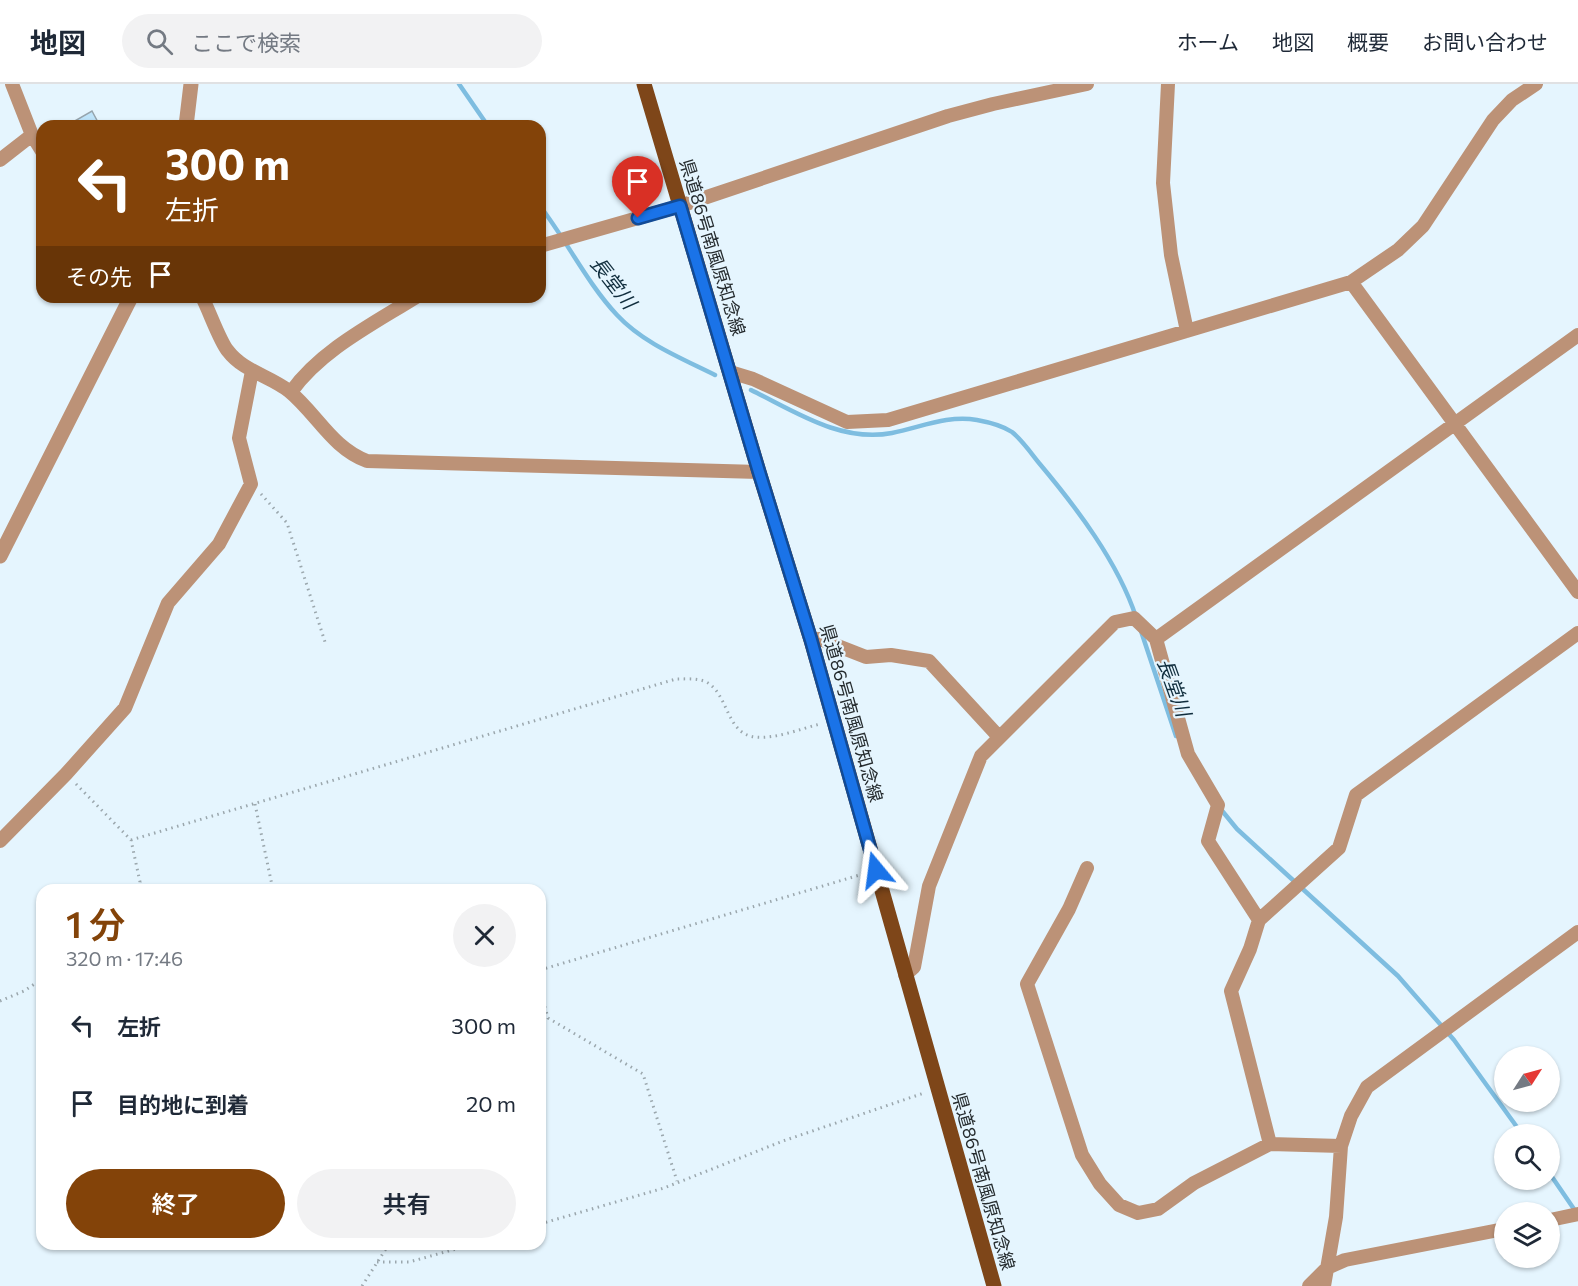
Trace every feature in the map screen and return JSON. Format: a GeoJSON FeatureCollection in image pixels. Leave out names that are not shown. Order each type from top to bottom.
{"type":"FeatureCollection","features":[{"type":"Feature","properties":{"kind":"main road","name":"県道86号南風原知念線"},"geometry":{"type":"LineString","coordinates":[[644,84],[811,640],[994,1286]]}},
{"type":"Feature","properties":{"kind":"street"},"geometry":{"type":"LineString","coordinates":[[12,84],[36,141]]}},
{"type":"Feature","properties":{"kind":"street"},"geometry":{"type":"LineString","coordinates":[[187,120],[191,84]]}},
{"type":"Feature","properties":{"kind":"street"},"geometry":{"type":"LineString","coordinates":[[546,244],[680,206],[948,116],[1088,84]]}},
{"type":"Feature","properties":{"kind":"street"},"geometry":{"type":"LineString","coordinates":[[1168,84],[1163,183],[1171,255],[1187,331]]}},
{"type":"Feature","properties":{"kind":"street"},"geometry":{"type":"LineString","coordinates":[[730,372],[753,379],[847,422],[888,420],[1351,282],[1398,250],[1423,226],[1493,120],[1512,100],[1536,84]]}},
{"type":"Feature","properties":{"kind":"street"},"geometry":{"type":"LineString","coordinates":[[0,160],[32,135]]}},
{"type":"Feature","properties":{"kind":"street"},"geometry":{"type":"LineString","coordinates":[[1351,282],[1578,592]]}},
{"type":"Feature","properties":{"kind":"street"},"geometry":{"type":"LineString","coordinates":[[0,555],[128,303]]}},
{"type":"Feature","properties":{"kind":"street"},"geometry":{"type":"LineString","coordinates":[[205,303],[227,351],[252,370],[291,392],[340,446],[353,456],[367,461],[759,472]]}},
{"type":"Feature","properties":{"kind":"street"},"geometry":{"type":"LineString","coordinates":[[291,392],[306,372],[333,351],[407,303]]}},
{"type":"Feature","properties":{"kind":"street"},"geometry":{"type":"LineString","coordinates":[[1156,639],[1578,335]]}},
{"type":"Feature","properties":{"kind":"street"},"geometry":{"type":"LineString","coordinates":[[0,841],[66,774],[125,708],[168,603],[219,544],[251,483],[239,438],[252,370]]}},
{"type":"Feature","properties":{"kind":"street"},"geometry":{"type":"LineString","coordinates":[[905,975],[914,967],[929,886],[981,756],[1115,622],[1134,618],[1156,639],[1188,754],[1218,805],[1208,842],[1259,920]]}},
{"type":"Feature","properties":{"kind":"street"},"geometry":{"type":"LineString","coordinates":[[1270,1144],[1231,991],[1250,949],[1259,920],[1339,848],[1356,795],[1578,633]]}},
{"type":"Feature","properties":{"kind":"street"},"geometry":{"type":"LineString","coordinates":[[811,640],[820,639],[866,657],[891,656],[929,661],[999,736]]}},
{"type":"Feature","properties":{"kind":"street"},"geometry":{"type":"LineString","coordinates":[[1087,868],[1069,909],[1027,984],[1082,1155],[1100,1184],[1119,1205],[1138,1213],[1158,1209],[1194,1183],[1270,1144],[1341,1146]]}},
{"type":"Feature","properties":{"kind":"street"},"geometry":{"type":"LineString","coordinates":[[1324,1286],[1336,1216],[1341,1146],[1351,1116],[1367,1087],[1578,932]]}},
{"type":"Feature","properties":{"kind":"street"},"geometry":{"type":"LineString","coordinates":[[1560,1218],[1578,1215]]}},
{"type":"Feature","properties":{"kind":"street"},"geometry":{"type":"LineString","coordinates":[[1309,1286],[1327,1268],[1345,1260],[1494,1231]]}},
{"type":"Feature","properties":{"kind":"path"},"geometry":{"type":"LineString","coordinates":[[251,483],[286,523],[325,642]]}},
{"type":"Feature","properties":{"kind":"path"},"geometry":{"type":"LineString","coordinates":[[131,840],[676,679],[703,681],[711,686],[732,721],[746,735],[770,736],[834,721]]}},
{"type":"Feature","properties":{"kind":"path"},"geometry":{"type":"LineString","coordinates":[[66,774],[131,840],[139,884]]}},
{"type":"Feature","properties":{"kind":"path"},"geometry":{"type":"LineString","coordinates":[[255,804],[272,884]]}},
{"type":"Feature","properties":{"kind":"path"},"geometry":{"type":"LineString","coordinates":[[546,968],[876,870]]}},
{"type":"Feature","properties":{"kind":"path"},"geometry":{"type":"LineString","coordinates":[[0,1001],[36,983]]}},
{"type":"Feature","properties":{"kind":"path"},"geometry":{"type":"LineString","coordinates":[[546,1011],[548,1018],[637,1068],[643,1074],[677,1182]]}},
{"type":"Feature","properties":{"kind":"path"},"geometry":{"type":"LineString","coordinates":[[546,1222],[664,1188],[783,1141],[938,1088]]}},
{"type":"Feature","properties":{"kind":"path"},"geometry":{"type":"LineString","coordinates":[[362,1286],[385,1250]]}},
{"type":"Feature","properties":{"kind":"path"},"geometry":{"type":"LineString","coordinates":[[377,1262],[409,1262],[452,1250]]}},
{"type":"Feature","properties":{"kind":"building"},"geometry":{"type":"Polygon","coordinates":[[[92,111],[97,120],[76,120],[92,111]]]}},
{"type":"Feature","properties":{"kind":"waterway","name":"長堂川"},"geometry":{"type":"LineString","coordinates":[[459,84],[484,120]]}},
{"type":"Feature","properties":{"kind":"waterway","name":"長堂川"},"geometry":{"type":"LineString","coordinates":[[546,215],[606,303],[627,325],[650,342],[715,375]]}},
{"type":"Feature","properties":{"kind":"waterway","name":"長堂川"},"geometry":{"type":"LineString","coordinates":[[751,390],[818,423],[854,433],[873,435],[892,433],[955,419],[981,421],[1008,430],[1016,435],[1026,447],[1095,536],[1118,576],[1136,617]]}},
{"type":"Feature","properties":{"kind":"waterway","name":"長堂川"},"geometry":{"type":"LineString","coordinates":[[1141,631],[1176,736]]}},
{"type":"Feature","properties":{"kind":"waterway","name":"長堂川"},"geometry":{"type":"LineString","coordinates":[[1219,807],[1237,829],[1398,976],[1454,1040],[1515,1124]]}},
{"type":"Feature","properties":{"kind":"waterway","name":"長堂川"},"geometry":{"type":"LineString","coordinates":[[1560,1189],[1576,1212]]}},
{"type":"Feature","properties":{"kind":"route"},"geometry":{"type":"LineString","coordinates":[[638,218],[680,206],[811,640],[876,870]]}}]}
